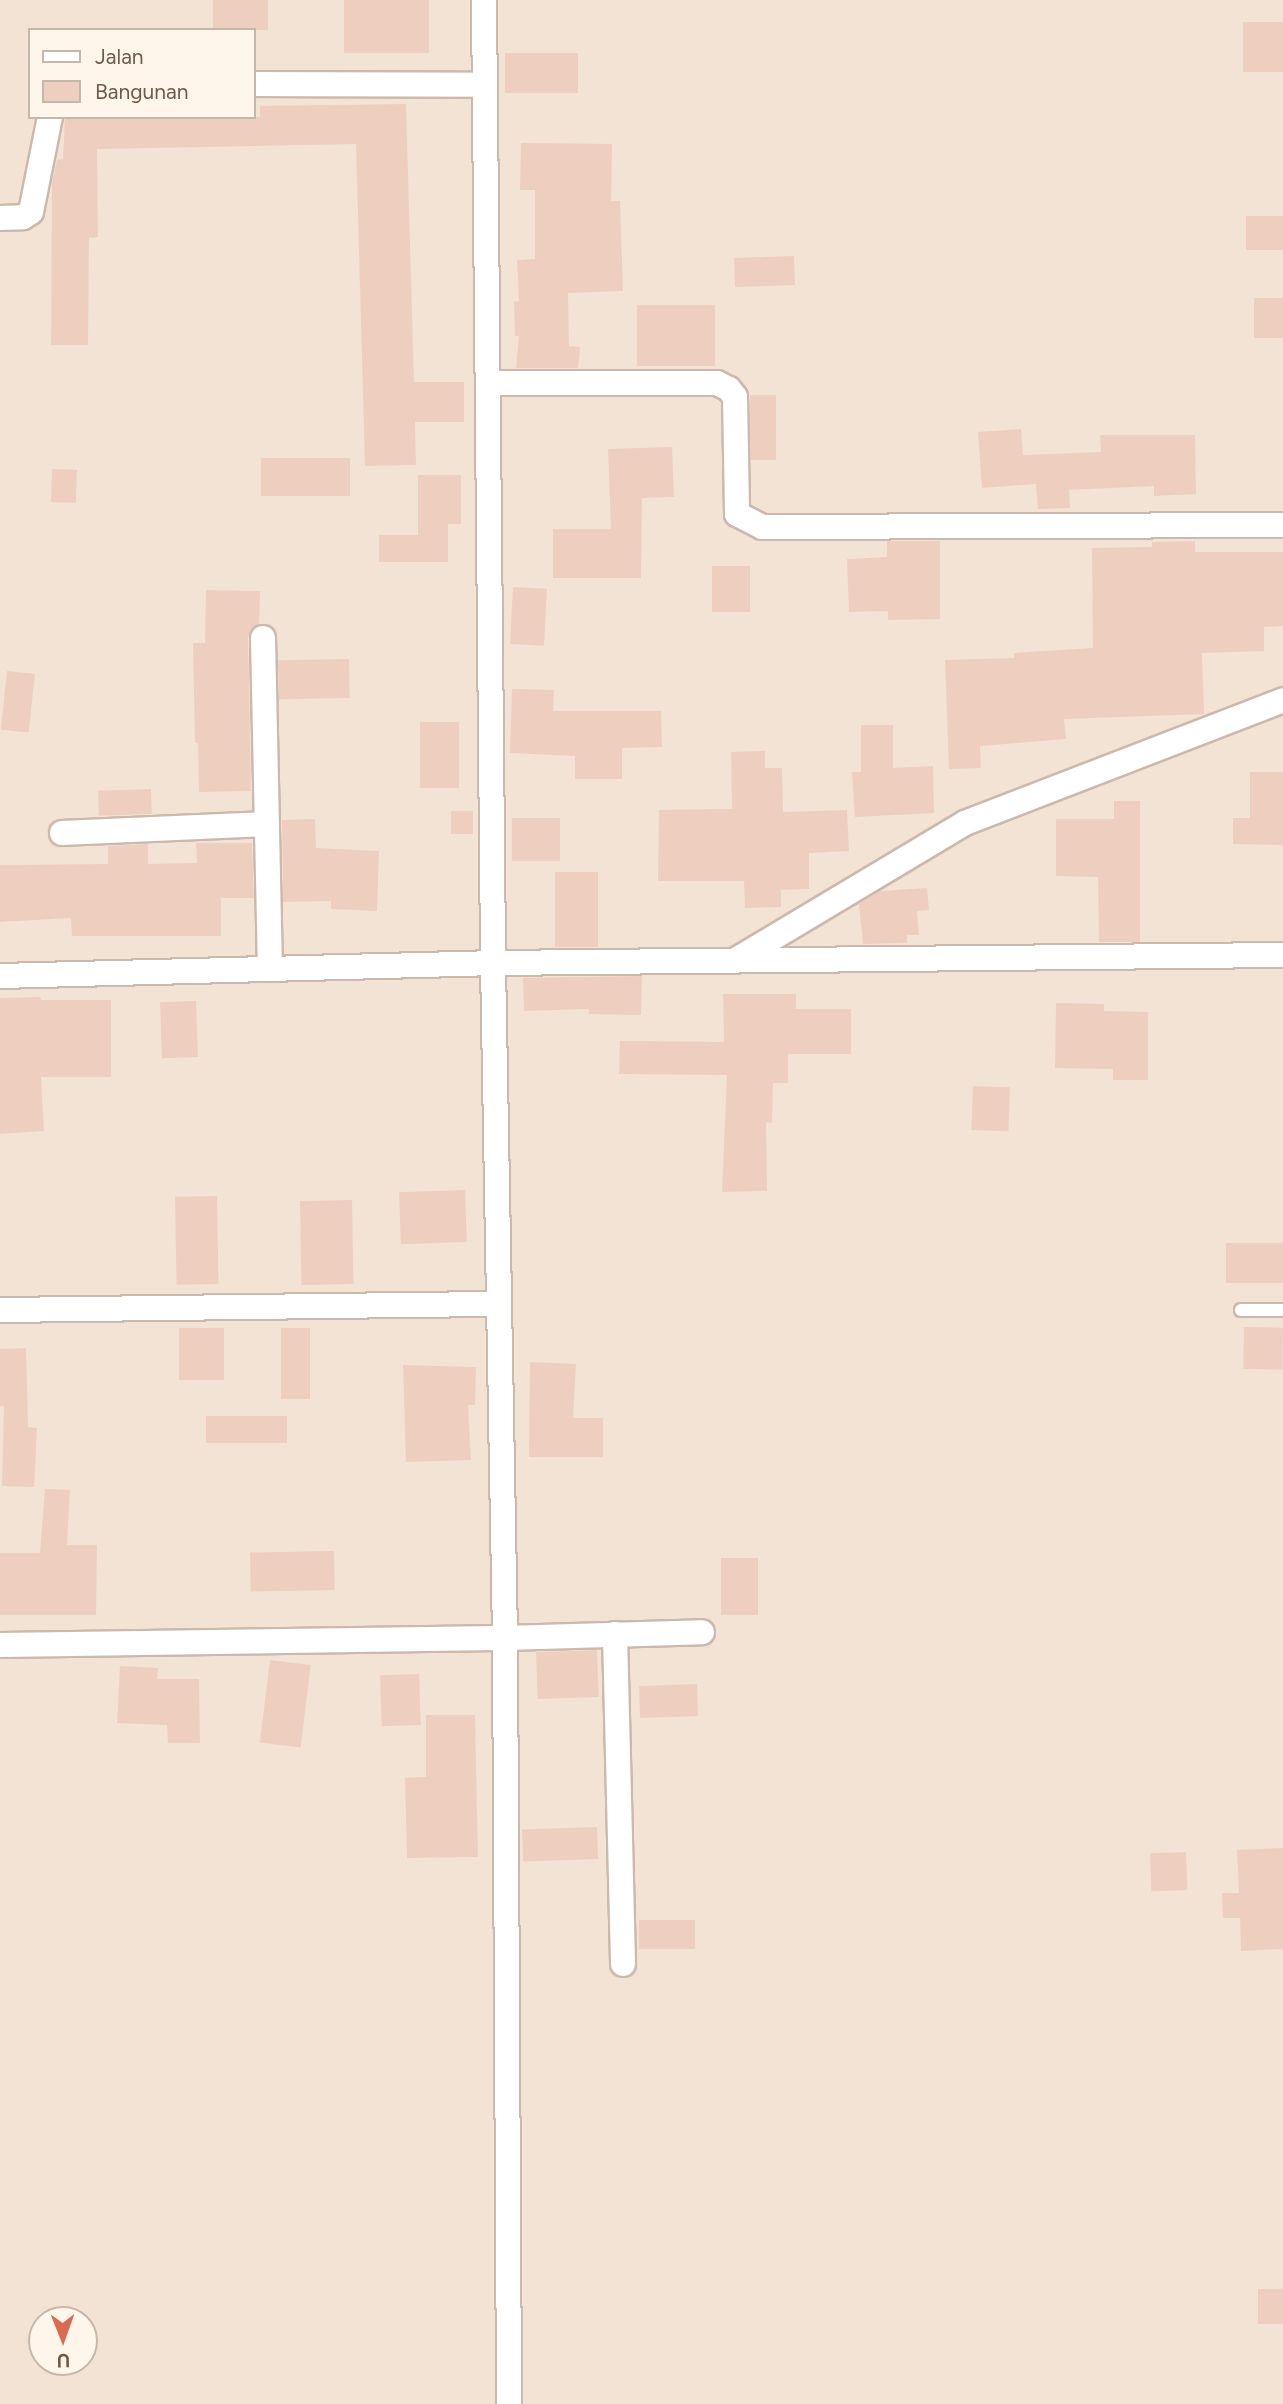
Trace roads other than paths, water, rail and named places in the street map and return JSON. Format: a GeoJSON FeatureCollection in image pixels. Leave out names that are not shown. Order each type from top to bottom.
{"type":"FeatureCollection","features":[{"type":"Feature","properties":{"kind":"street"},"geometry":{"type":"LineString","coordinates":[[484,0],[493,963],[505,1638],[509,2404]]}},
{"type":"Feature","properties":{"kind":"street"},"geometry":{"type":"LineString","coordinates":[[256,84],[485,85]]}},
{"type":"Feature","properties":{"kind":"street"},"geometry":{"type":"LineString","coordinates":[[0,218],[23,217],[31,212],[50,119]]}},
{"type":"Feature","properties":{"kind":"street"},"geometry":{"type":"LineString","coordinates":[[488,383],[717,383],[729,388],[735,397],[737,514],[762,527],[1283,525]]}},
{"type":"Feature","properties":{"kind":"street"},"geometry":{"type":"LineString","coordinates":[[263,638],[270,969]]}},
{"type":"Feature","properties":{"kind":"street"},"geometry":{"type":"LineString","coordinates":[[735,961],[965,823],[1283,700]]}},
{"type":"Feature","properties":{"kind":"street"},"geometry":{"type":"LineString","coordinates":[[62,833],[267,824]]}},
{"type":"Feature","properties":{"kind":"street"},"geometry":{"type":"LineString","coordinates":[[0,976],[493,963],[1283,955]]}},
{"type":"Feature","properties":{"kind":"street"},"geometry":{"type":"LineString","coordinates":[[0,1310],[499,1304]]}},
{"type":"Feature","properties":{"kind":"street"},"geometry":{"type":"LineString","coordinates":[[0,1645],[505,1638],[702,1632]]}},
{"type":"Feature","properties":{"kind":"street"},"geometry":{"type":"LineString","coordinates":[[615,1634],[623,1964]]}},
{"type":"Feature","properties":{"kind":"lane"},"geometry":{"type":"LineString","coordinates":[[1241,1310],[1283,1310]]}}]}
